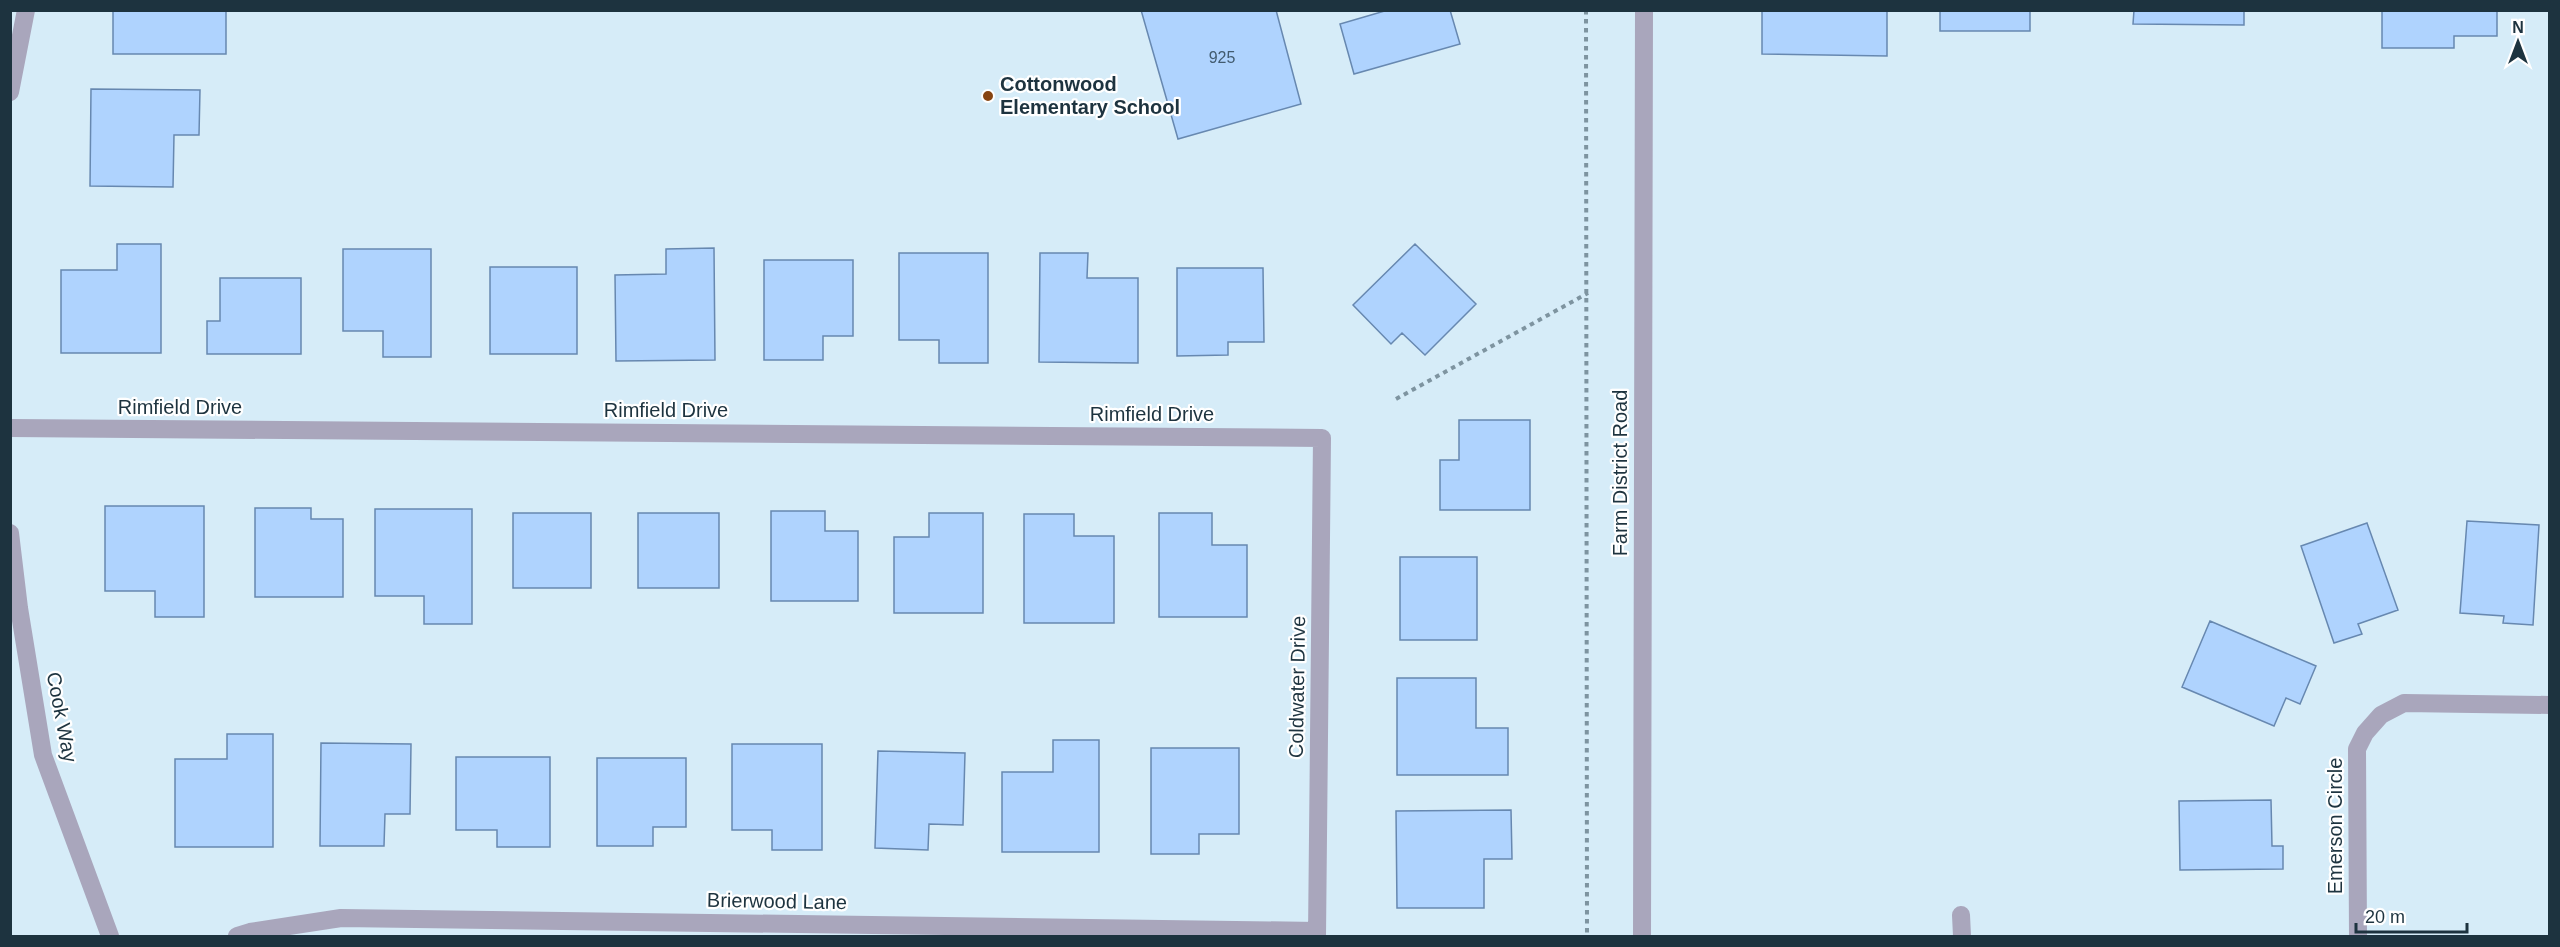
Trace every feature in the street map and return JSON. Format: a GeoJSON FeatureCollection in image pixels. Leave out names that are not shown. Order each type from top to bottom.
{"type":"FeatureCollection","features":[{"type":"Feature","properties":{"kind":"street"},"geometry":{"type":"LineString","coordinates":[[10,92],[26,10]]}},
{"type":"Feature","properties":{"kind":"street","name":"Farm District Road"},"geometry":{"type":"LineString","coordinates":[[1642,936],[1644,10]]}},
{"type":"Feature","properties":{"kind":"street","name":"Rimfield Drive"},"geometry":{"type":"LineString","coordinates":[[10,428],[1322,438]]}},
{"type":"Feature","properties":{"kind":"street","name":"Coldwater Drive"},"geometry":{"type":"LineString","coordinates":[[1317,934],[1322,438]]}},
{"type":"Feature","properties":{"kind":"street","name":"Cook Way"},"geometry":{"type":"LineString","coordinates":[[10,533],[19,609],[43,755],[110,936]]}},
{"type":"Feature","properties":{"kind":"street","name":"Emerson Circle"},"geometry":{"type":"LineString","coordinates":[[2358,936],[2357,749],[2365,733],[2381,715],[2404,703],[2550,705]]}},
{"type":"Feature","properties":{"kind":"street"},"geometry":{"type":"LineString","coordinates":[[1961,915],[1962,936]]}},
{"type":"Feature","properties":{"kind":"street","name":"Brierwood Lane"},"geometry":{"type":"LineString","coordinates":[[237,936],[341,918],[1317,934]]}},
{"type":"Feature","properties":{"kind":"path"},"geometry":{"type":"LineString","coordinates":[[1586,10],[1587,936]]}},
{"type":"Feature","properties":{"kind":"path"},"geometry":{"type":"LineString","coordinates":[[1396,399],[1587,293]]}},
{"type":"Feature","properties":{"kind":"building"},"geometry":{"type":"Polygon","coordinates":[[[113,10],[226,10],[226,54],[113,54],[113,10]]]}},
{"type":"Feature","properties":{"kind":"building"},"geometry":{"type":"Polygon","coordinates":[[[1141,10],[1276,10],[1301,104],[1178,139],[1141,10]]]}},
{"type":"Feature","properties":{"kind":"building"},"geometry":{"type":"Polygon","coordinates":[[[1388,10],[1450,10],[1460,44],[1354,74],[1340,24],[1388,10]]]}},
{"type":"Feature","properties":{"kind":"building"},"geometry":{"type":"Polygon","coordinates":[[[1762,10],[1887,10],[1887,56],[1762,54],[1762,10]]]}},
{"type":"Feature","properties":{"kind":"building"},"geometry":{"type":"Polygon","coordinates":[[[1940,10],[2030,10],[2030,31],[1940,31],[1940,10]]]}},
{"type":"Feature","properties":{"kind":"building"},"geometry":{"type":"Polygon","coordinates":[[[2134,10],[2244,10],[2244,25],[2133,24],[2134,10]]]}},
{"type":"Feature","properties":{"kind":"building"},"geometry":{"type":"Polygon","coordinates":[[[2382,10],[2497,10],[2497,36],[2454,36],[2454,48],[2382,48],[2382,10]]]}},
{"type":"Feature","properties":{"kind":"building"},"geometry":{"type":"Polygon","coordinates":[[[91,89],[200,90],[199,135],[174,135],[173,187],[90,186],[91,89]]]}},
{"type":"Feature","properties":{"kind":"building"},"geometry":{"type":"Polygon","coordinates":[[[117,244],[161,244],[161,353],[61,353],[61,270],[117,270],[117,244]]]}},
{"type":"Feature","properties":{"kind":"building"},"geometry":{"type":"Polygon","coordinates":[[[1415,244],[1476,304],[1425,355],[1402,333],[1391,344],[1353,305],[1415,244]]]}},
{"type":"Feature","properties":{"kind":"building"},"geometry":{"type":"Polygon","coordinates":[[[714,248],[715,360],[616,361],[615,275],[666,274],[666,249],[714,248]]]}},
{"type":"Feature","properties":{"kind":"building"},"geometry":{"type":"Polygon","coordinates":[[[343,249],[431,249],[431,357],[383,357],[383,331],[343,331],[343,249]]]}},
{"type":"Feature","properties":{"kind":"building"},"geometry":{"type":"Polygon","coordinates":[[[899,253],[988,253],[988,363],[939,363],[939,340],[899,340],[899,253]]]}},
{"type":"Feature","properties":{"kind":"building"},"geometry":{"type":"Polygon","coordinates":[[[1040,253],[1088,253],[1087,278],[1138,278],[1138,363],[1039,362],[1040,253]]]}},
{"type":"Feature","properties":{"kind":"building"},"geometry":{"type":"Polygon","coordinates":[[[764,260],[853,260],[853,336],[823,336],[823,360],[764,360],[764,260]]]}},
{"type":"Feature","properties":{"kind":"building"},"geometry":{"type":"Polygon","coordinates":[[[490,267],[577,267],[577,354],[490,354],[490,267]]]}},
{"type":"Feature","properties":{"kind":"building"},"geometry":{"type":"Polygon","coordinates":[[[1177,268],[1263,268],[1264,342],[1228,342],[1228,355],[1177,356],[1177,268]]]}},
{"type":"Feature","properties":{"kind":"building"},"geometry":{"type":"Polygon","coordinates":[[[220,278],[301,278],[301,354],[207,354],[207,321],[220,321],[220,278]]]}},
{"type":"Feature","properties":{"kind":"building"},"geometry":{"type":"Polygon","coordinates":[[[1459,420],[1530,420],[1530,510],[1440,510],[1440,460],[1459,460],[1459,420]]]}},
{"type":"Feature","properties":{"kind":"building"},"geometry":{"type":"Polygon","coordinates":[[[105,506],[204,506],[204,617],[155,617],[155,591],[105,591],[105,506]]]}},
{"type":"Feature","properties":{"kind":"building"},"geometry":{"type":"Polygon","coordinates":[[[255,508],[311,508],[311,519],[343,519],[343,597],[255,597],[255,508]]]}},
{"type":"Feature","properties":{"kind":"building"},"geometry":{"type":"Polygon","coordinates":[[[375,509],[472,509],[472,624],[424,624],[424,596],[375,596],[375,509]]]}},
{"type":"Feature","properties":{"kind":"building"},"geometry":{"type":"Polygon","coordinates":[[[771,511],[825,511],[825,531],[858,531],[858,601],[771,601],[771,511]]]}},
{"type":"Feature","properties":{"kind":"building"},"geometry":{"type":"Polygon","coordinates":[[[513,513],[591,513],[591,588],[513,588],[513,513]]]}},
{"type":"Feature","properties":{"kind":"building"},"geometry":{"type":"Polygon","coordinates":[[[638,513],[719,513],[719,588],[638,588],[638,513]]]}},
{"type":"Feature","properties":{"kind":"building"},"geometry":{"type":"Polygon","coordinates":[[[929,513],[983,513],[983,613],[894,613],[894,537],[929,537],[929,513]]]}},
{"type":"Feature","properties":{"kind":"building"},"geometry":{"type":"Polygon","coordinates":[[[1159,513],[1212,513],[1212,545],[1247,545],[1247,617],[1159,617],[1159,513]]]}},
{"type":"Feature","properties":{"kind":"building"},"geometry":{"type":"Polygon","coordinates":[[[1024,514],[1074,514],[1074,536],[1114,536],[1114,623],[1024,623],[1024,514]]]}},
{"type":"Feature","properties":{"kind":"building"},"geometry":{"type":"Polygon","coordinates":[[[2467,521],[2539,525],[2533,625],[2503,623],[2504,616],[2460,613],[2467,521]]]}},
{"type":"Feature","properties":{"kind":"building"},"geometry":{"type":"Polygon","coordinates":[[[2367,523],[2398,610],[2358,624],[2362,634],[2334,643],[2301,546],[2367,523]]]}},
{"type":"Feature","properties":{"kind":"building"},"geometry":{"type":"Polygon","coordinates":[[[1400,557],[1477,557],[1477,640],[1400,640],[1400,557]]]}},
{"type":"Feature","properties":{"kind":"building"},"geometry":{"type":"Polygon","coordinates":[[[2210,621],[2316,666],[2300,704],[2286,698],[2274,726],[2182,687],[2210,621]]]}},
{"type":"Feature","properties":{"kind":"building"},"geometry":{"type":"Polygon","coordinates":[[[1397,678],[1476,678],[1476,728],[1508,728],[1508,775],[1397,775],[1397,678]]]}},
{"type":"Feature","properties":{"kind":"building"},"geometry":{"type":"Polygon","coordinates":[[[227,734],[273,734],[273,847],[175,847],[175,759],[227,759],[227,734]]]}},
{"type":"Feature","properties":{"kind":"building"},"geometry":{"type":"Polygon","coordinates":[[[1053,740],[1099,740],[1099,852],[1002,852],[1002,772],[1053,772],[1053,740]]]}},
{"type":"Feature","properties":{"kind":"building"},"geometry":{"type":"Polygon","coordinates":[[[321,743],[411,744],[410,814],[385,814],[384,846],[320,846],[321,743]]]}},
{"type":"Feature","properties":{"kind":"building"},"geometry":{"type":"Polygon","coordinates":[[[732,744],[822,744],[822,850],[772,850],[772,830],[732,830],[732,744]]]}},
{"type":"Feature","properties":{"kind":"building"},"geometry":{"type":"Polygon","coordinates":[[[1151,748],[1239,748],[1239,834],[1199,834],[1199,854],[1151,854],[1151,748]]]}},
{"type":"Feature","properties":{"kind":"building"},"geometry":{"type":"Polygon","coordinates":[[[878,751],[965,753],[963,825],[929,824],[928,850],[875,848],[878,751]]]}},
{"type":"Feature","properties":{"kind":"building"},"geometry":{"type":"Polygon","coordinates":[[[456,757],[550,757],[550,847],[497,847],[497,830],[456,830],[456,757]]]}},
{"type":"Feature","properties":{"kind":"building"},"geometry":{"type":"Polygon","coordinates":[[[597,758],[686,758],[686,827],[653,827],[653,846],[597,846],[597,758]]]}},
{"type":"Feature","properties":{"kind":"building"},"geometry":{"type":"Polygon","coordinates":[[[2271,800],[2272,846],[2283,846],[2283,869],[2180,870],[2179,801],[2271,800]]]}},
{"type":"Feature","properties":{"kind":"building"},"geometry":{"type":"Polygon","coordinates":[[[1511,810],[1512,859],[1484,859],[1484,908],[1397,908],[1396,811],[1511,810]]]}},
{"type":"Feature","properties":{"kind":"place","name":"Cottonwood Elementary School"},"geometry":{"type":"Point","coordinates":[988,96]}}]}
